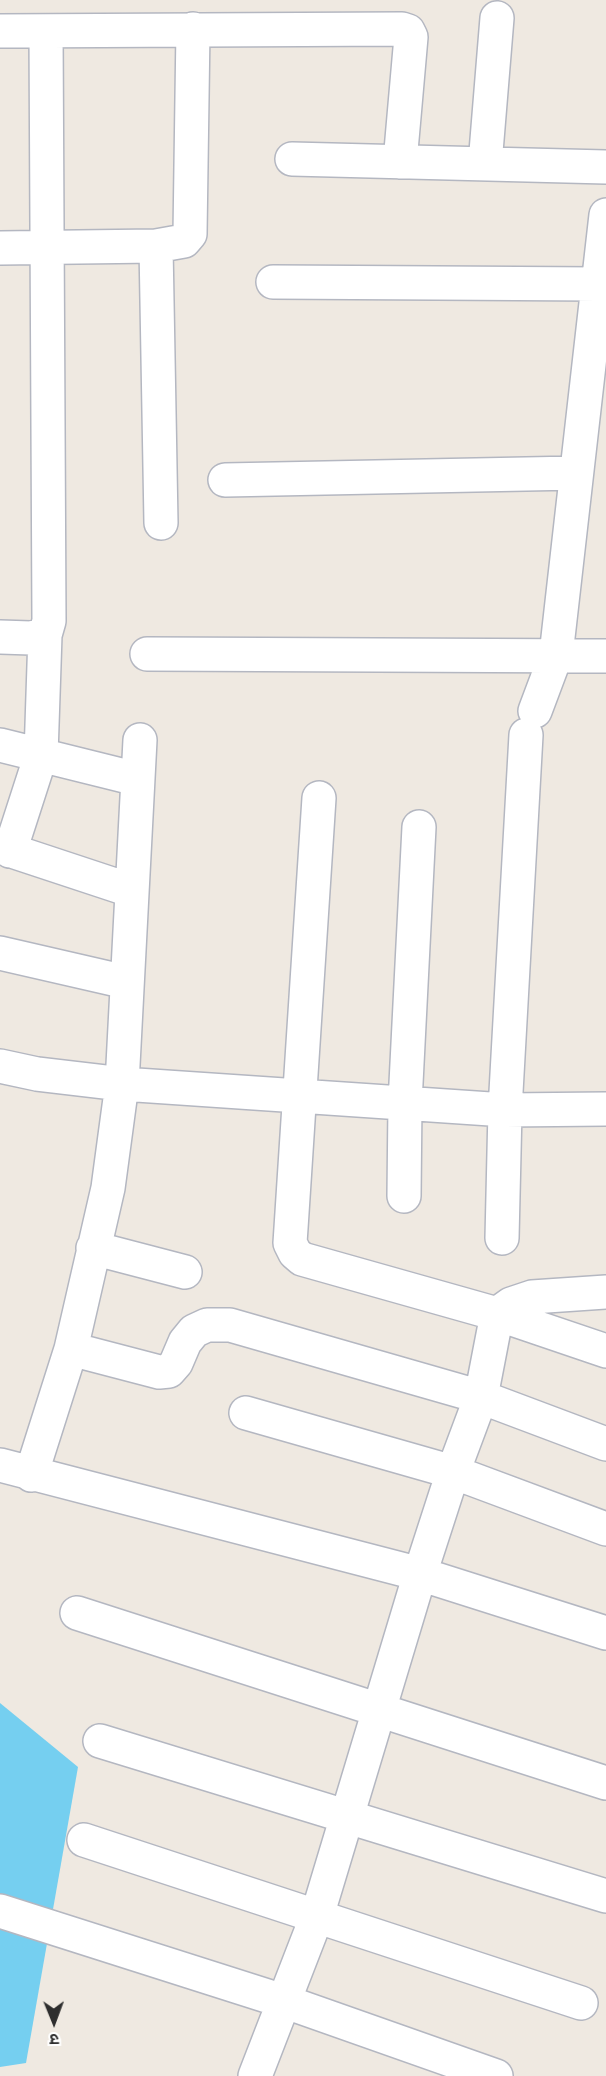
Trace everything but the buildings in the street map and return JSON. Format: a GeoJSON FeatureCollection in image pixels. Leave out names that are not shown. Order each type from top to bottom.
{"type":"FeatureCollection","features":[{"type":"Feature","properties":{"kind":"street"},"geometry":{"type":"LineString","coordinates":[[484,164],[497,18]]}},
{"type":"Feature","properties":{"kind":"street"},"geometry":{"type":"LineString","coordinates":[[0,31],[193,29],[408,31],[411,37],[400,162]]}},
{"type":"Feature","properties":{"kind":"street"},"geometry":{"type":"LineString","coordinates":[[0,248],[156,246],[184,241],[190,234],[193,29]]}},
{"type":"Feature","properties":{"kind":"street"},"geometry":{"type":"LineString","coordinates":[[46,31],[49,621],[45,635],[41,755],[5,849],[130,890]]}},
{"type":"Feature","properties":{"kind":"street"},"geometry":{"type":"LineString","coordinates":[[292,159],[606,166]]}},
{"type":"Feature","properties":{"kind":"street"},"geometry":{"type":"LineString","coordinates":[[502,1238],[505,1110],[530,723],[556,655],[606,215]]}},
{"type":"Feature","properties":{"kind":"street"},"geometry":{"type":"LineString","coordinates":[[156,246],[161,523]]}},
{"type":"Feature","properties":{"kind":"street"},"geometry":{"type":"LineString","coordinates":[[273,282],[598,284]]}},
{"type":"Feature","properties":{"kind":"street"},"geometry":{"type":"LineString","coordinates":[[225,480],[576,473]]}},
{"type":"Feature","properties":{"kind":"street"},"geometry":{"type":"LineString","coordinates":[[0,637],[31,638],[45,635]]}},
{"type":"Feature","properties":{"kind":"street"},"geometry":{"type":"LineString","coordinates":[[147,654],[606,656]]}},
{"type":"Feature","properties":{"kind":"street"},"geometry":{"type":"LineString","coordinates":[[31,1475],[71,1349],[108,1188],[122,1084],[130,890],[140,740]]}},
{"type":"Feature","properties":{"kind":"street"},"geometry":{"type":"LineString","coordinates":[[0,745],[137,779]]}},
{"type":"Feature","properties":{"kind":"street"},"geometry":{"type":"LineString","coordinates":[[319,798],[290,1243],[294,1253],[302,1258],[497,1314],[606,1351]]}},
{"type":"Feature","properties":{"kind":"street"},"geometry":{"type":"LineString","coordinates":[[404,1196],[405,1103],[419,827]]}},
{"type":"Feature","properties":{"kind":"street"},"geometry":{"type":"LineString","coordinates":[[0,953],[126,982]]}},
{"type":"Feature","properties":{"kind":"street"},"geometry":{"type":"LineString","coordinates":[[0,1066],[37,1074],[122,1084],[505,1110],[606,1109]]}},
{"type":"Feature","properties":{"kind":"street"},"geometry":{"type":"LineString","coordinates":[[93,1248],[185,1272]]}},
{"type":"Feature","properties":{"kind":"street"},"geometry":{"type":"LineString","coordinates":[[255,2076],[286,2002],[317,1916],[420,1574],[453,1472],[481,1397],[497,1314],[511,1304],[532,1297],[606,1292]]}},
{"type":"Feature","properties":{"kind":"street"},"geometry":{"type":"LineString","coordinates":[[71,1349],[159,1372],[169,1371],[194,1331],[207,1325],[231,1325],[481,1397],[606,1444]]}},
{"type":"Feature","properties":{"kind":"street"},"geometry":{"type":"LineString","coordinates":[[246,1413],[453,1472],[606,1529]]}},
{"type":"Feature","properties":{"kind":"street"},"geometry":{"type":"LineString","coordinates":[[0,1466],[420,1574],[606,1633]]}},
{"type":"Feature","properties":{"kind":"street"},"geometry":{"type":"LineString","coordinates":[[77,1613],[379,1708],[606,1783]]}},
{"type":"Feature","properties":{"kind":"street"},"geometry":{"type":"LineString","coordinates":[[100,1741],[606,1896]]}},
{"type":"Feature","properties":{"kind":"street"},"geometry":{"type":"LineString","coordinates":[[84,1840],[581,2003]]}},
{"type":"Feature","properties":{"kind":"street"},"geometry":{"type":"LineString","coordinates":[[0,1911],[286,2002],[496,2076]]}},
{"type":"Feature","properties":{"kind":"water"},"geometry":{"type":"Polygon","coordinates":[[[0,1703],[78,1767],[26,2063],[0,2067],[0,1703]]]}}]}
